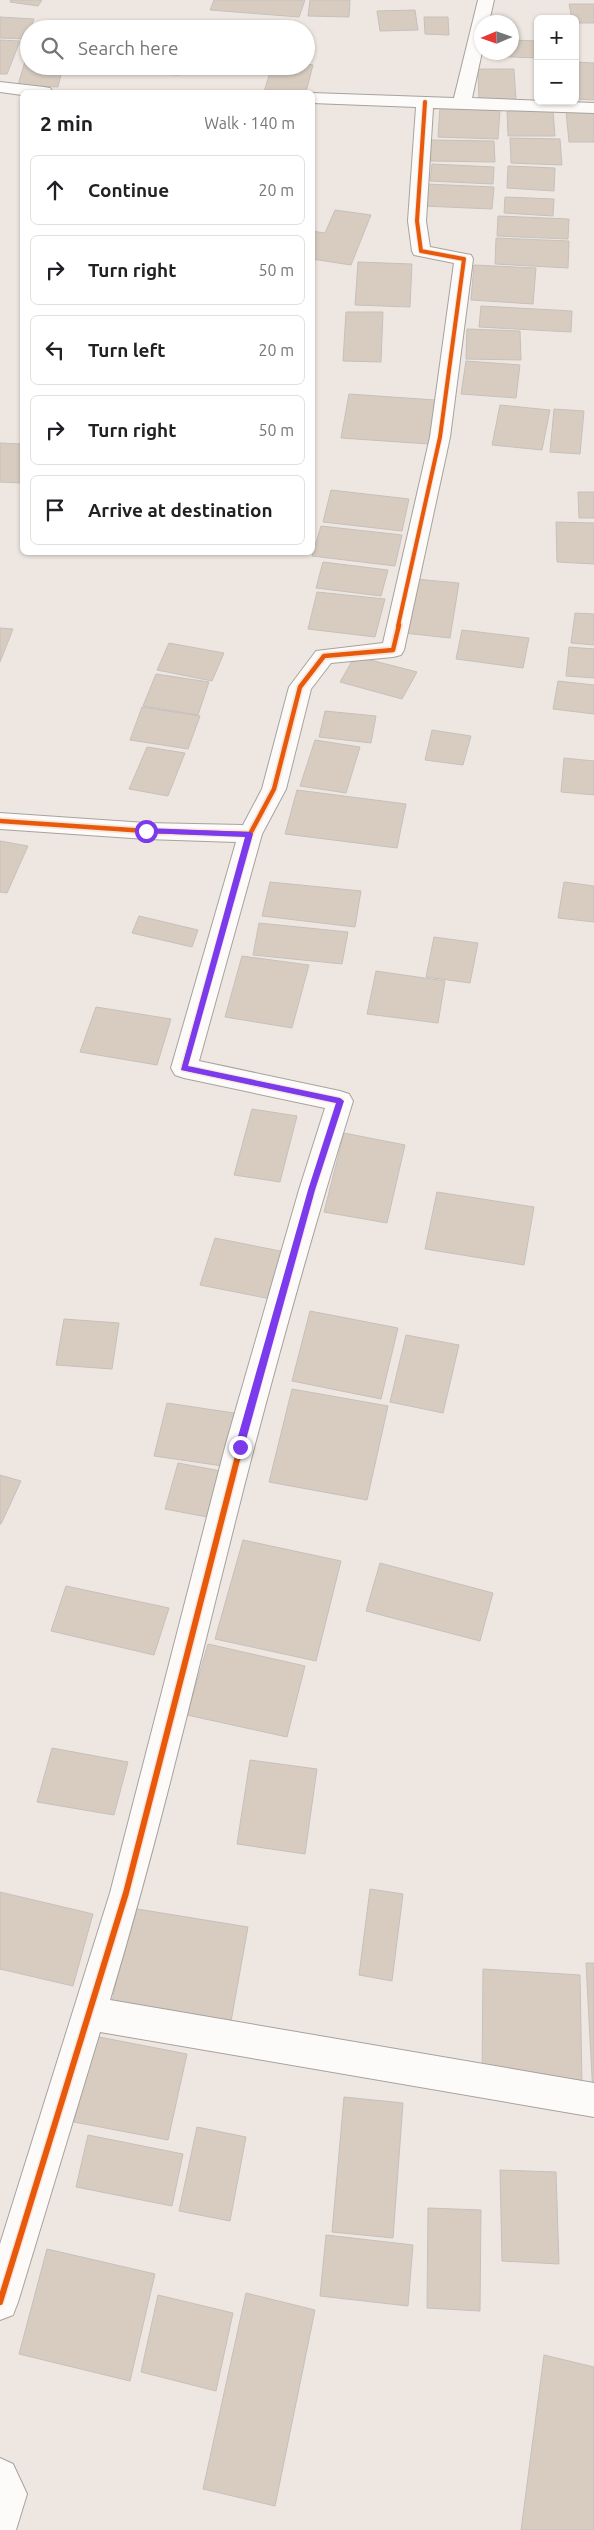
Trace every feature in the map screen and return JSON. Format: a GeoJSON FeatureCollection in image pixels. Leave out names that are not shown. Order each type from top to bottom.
{"type":"FeatureCollection","features":[{"type":"Feature","properties":{"kind":"street"},"geometry":{"type":"LineString","coordinates":[[462,104],[486,0]]}},
{"type":"Feature","properties":{"kind":"street"},"geometry":{"type":"LineString","coordinates":[[0,87],[26,90]]}},
{"type":"Feature","properties":{"kind":"street"},"geometry":{"type":"LineString","coordinates":[[315,98],[594,108]]}},
{"type":"Feature","properties":{"kind":"street"},"geometry":{"type":"LineString","coordinates":[[0,2302],[126,1893],[240,1447],[312,1190],[340,1101],[184,1068],[250,834],[274,789],[300,687],[324,656],[393,650],[440,437],[464,259],[420,251],[417,221],[425,102]]}},
{"type":"Feature","properties":{"kind":"street"},"geometry":{"type":"LineString","coordinates":[[0,821],[146,831],[250,834]]}},
{"type":"Feature","properties":{"kind":"street"},"geometry":{"type":"LineString","coordinates":[[88,2013],[594,2100]]}},
{"type":"Feature","properties":{"kind":"street"},"geometry":{"type":"LineString","coordinates":[[0,2477],[8,2494],[0,2522]]}},
{"type":"Feature","properties":{"kind":"building"},"geometry":{"type":"Polygon","coordinates":[[[11,0],[42,0],[38,6],[10,2],[11,0]]]}},
{"type":"Feature","properties":{"kind":"building"},"geometry":{"type":"Polygon","coordinates":[[[214,0],[305,0],[299,17],[210,10],[214,0]]]}},
{"type":"Feature","properties":{"kind":"building"},"geometry":{"type":"Polygon","coordinates":[[[310,0],[350,0],[349,17],[308,16],[310,0]]]}},
{"type":"Feature","properties":{"kind":"building"},"geometry":{"type":"Polygon","coordinates":[[[569,4],[594,4],[594,23],[579,23],[579,15],[571,15],[569,4]]]}},
{"type":"Feature","properties":{"kind":"building"},"geometry":{"type":"Polygon","coordinates":[[[415,10],[418,30],[380,31],[377,11],[415,10]]]}},
{"type":"Feature","properties":{"kind":"building"},"geometry":{"type":"Polygon","coordinates":[[[0,17],[34,19],[20,20],[20,39],[0,38],[0,17]]]}},
{"type":"Feature","properties":{"kind":"building"},"geometry":{"type":"Polygon","coordinates":[[[424,17],[448,17],[449,35],[425,34],[424,17]]]}},
{"type":"Feature","properties":{"kind":"building"},"geometry":{"type":"Polygon","coordinates":[[[0,40],[20,41],[7,74],[0,74],[0,40]]]}},
{"type":"Feature","properties":{"kind":"building"},"geometry":{"type":"Polygon","coordinates":[[[519,40],[534,41],[534,58],[519,57],[519,40]]]}},
{"type":"Feature","properties":{"kind":"building"},"geometry":{"type":"Polygon","coordinates":[[[579,62],[594,63],[594,100],[579,99],[579,62]]]}},
{"type":"Feature","properties":{"kind":"building"},"geometry":{"type":"Polygon","coordinates":[[[478,69],[514,69],[516,100],[479,99],[478,69]]]}},
{"type":"Feature","properties":{"kind":"building"},"geometry":{"type":"Polygon","coordinates":[[[21,75],[61,75],[58,87],[18,85],[21,75]]]}},
{"type":"Feature","properties":{"kind":"building"},"geometry":{"type":"Polygon","coordinates":[[[269,75],[310,75],[307,90],[265,90],[269,75]]]}},
{"type":"Feature","properties":{"kind":"building"},"geometry":{"type":"Polygon","coordinates":[[[440,107],[500,110],[498,139],[438,137],[440,107]]]}},
{"type":"Feature","properties":{"kind":"building"},"geometry":{"type":"Polygon","coordinates":[[[507,110],[553,111],[555,136],[508,136],[507,110]]]}},
{"type":"Feature","properties":{"kind":"building"},"geometry":{"type":"Polygon","coordinates":[[[566,111],[594,111],[594,142],[569,142],[566,111]]]}},
{"type":"Feature","properties":{"kind":"building"},"geometry":{"type":"Polygon","coordinates":[[[510,138],[560,139],[562,165],[511,163],[510,138]]]}},
{"type":"Feature","properties":{"kind":"building"},"geometry":{"type":"Polygon","coordinates":[[[430,140],[494,141],[495,162],[431,161],[430,140]]]}},
{"type":"Feature","properties":{"kind":"building"},"geometry":{"type":"Polygon","coordinates":[[[432,164],[494,167],[493,184],[430,181],[432,164]]]}},
{"type":"Feature","properties":{"kind":"building"},"geometry":{"type":"Polygon","coordinates":[[[508,166],[555,168],[554,191],[507,188],[508,166]]]}},
{"type":"Feature","properties":{"kind":"building"},"geometry":{"type":"Polygon","coordinates":[[[425,184],[494,187],[492,209],[423,206],[425,184]]]}},
{"type":"Feature","properties":{"kind":"building"},"geometry":{"type":"Polygon","coordinates":[[[505,197],[554,199],[553,216],[504,213],[505,197]]]}},
{"type":"Feature","properties":{"kind":"building"},"geometry":{"type":"Polygon","coordinates":[[[335,210],[371,215],[351,265],[315,259],[315,231],[325,233],[335,210]]]}},
{"type":"Feature","properties":{"kind":"building"},"geometry":{"type":"Polygon","coordinates":[[[498,216],[569,219],[568,239],[497,236],[498,216]]]}},
{"type":"Feature","properties":{"kind":"building"},"geometry":{"type":"Polygon","coordinates":[[[496,238],[569,241],[568,268],[495,264],[496,238]]]}},
{"type":"Feature","properties":{"kind":"building"},"geometry":{"type":"Polygon","coordinates":[[[358,262],[412,264],[410,307],[355,305],[358,262]]]}},
{"type":"Feature","properties":{"kind":"building"},"geometry":{"type":"Polygon","coordinates":[[[474,265],[536,268],[533,304],[471,300],[474,265]]]}},
{"type":"Feature","properties":{"kind":"building"},"geometry":{"type":"Polygon","coordinates":[[[481,306],[572,311],[571,332],[479,327],[481,306]]]}},
{"type":"Feature","properties":{"kind":"building"},"geometry":{"type":"Polygon","coordinates":[[[346,312],[383,312],[381,362],[343,361],[346,312]]]}},
{"type":"Feature","properties":{"kind":"building"},"geometry":{"type":"Polygon","coordinates":[[[467,329],[520,331],[521,360],[466,359],[467,329]]]}},
{"type":"Feature","properties":{"kind":"building"},"geometry":{"type":"Polygon","coordinates":[[[466,361],[520,365],[516,398],[461,394],[466,361]]]}},
{"type":"Feature","properties":{"kind":"building"},"geometry":{"type":"Polygon","coordinates":[[[349,394],[435,400],[429,444],[341,438],[349,394]]]}},
{"type":"Feature","properties":{"kind":"building"},"geometry":{"type":"Polygon","coordinates":[[[500,405],[550,410],[542,450],[492,445],[500,405]]]}},
{"type":"Feature","properties":{"kind":"building"},"geometry":{"type":"Polygon","coordinates":[[[554,409],[584,411],[580,454],[550,452],[554,409]]]}},
{"type":"Feature","properties":{"kind":"building"},"geometry":{"type":"Polygon","coordinates":[[[0,443],[20,444],[20,483],[0,482],[0,443]]]}},
{"type":"Feature","properties":{"kind":"building"},"geometry":{"type":"Polygon","coordinates":[[[331,490],[409,499],[402,531],[323,522],[331,490]]]}},
{"type":"Feature","properties":{"kind":"building"},"geometry":{"type":"Polygon","coordinates":[[[578,492],[594,492],[594,518],[579,518],[578,492]]]}},
{"type":"Feature","properties":{"kind":"building"},"geometry":{"type":"Polygon","coordinates":[[[556,522],[594,523],[594,564],[557,562],[556,522]]]}},
{"type":"Feature","properties":{"kind":"building"},"geometry":{"type":"Polygon","coordinates":[[[321,526],[402,535],[395,566],[312,556],[315,555],[315,546],[321,526]]]}},
{"type":"Feature","properties":{"kind":"building"},"geometry":{"type":"Polygon","coordinates":[[[323,562],[388,570],[381,596],[316,588],[323,562]]]}},
{"type":"Feature","properties":{"kind":"building"},"geometry":{"type":"Polygon","coordinates":[[[415,579],[459,583],[450,638],[404,633],[415,579]]]}},
{"type":"Feature","properties":{"kind":"building"},"geometry":{"type":"Polygon","coordinates":[[[317,592],[385,599],[375,637],[308,629],[317,592]]]}},
{"type":"Feature","properties":{"kind":"building"},"geometry":{"type":"Polygon","coordinates":[[[575,613],[594,614],[594,645],[571,643],[575,613]]]}},
{"type":"Feature","properties":{"kind":"building"},"geometry":{"type":"Polygon","coordinates":[[[0,628],[13,629],[0,662],[0,628]]]}},
{"type":"Feature","properties":{"kind":"building"},"geometry":{"type":"Polygon","coordinates":[[[462,630],[529,638],[523,668],[456,659],[462,630]]]}},
{"type":"Feature","properties":{"kind":"building"},"geometry":{"type":"Polygon","coordinates":[[[169,643],[224,653],[212,681],[157,670],[169,643]]]}},
{"type":"Feature","properties":{"kind":"building"},"geometry":{"type":"Polygon","coordinates":[[[569,647],[594,649],[594,678],[566,676],[569,647]]]}},
{"type":"Feature","properties":{"kind":"building"},"geometry":{"type":"Polygon","coordinates":[[[355,656],[417,672],[402,699],[340,682],[355,656]]]}},
{"type":"Feature","properties":{"kind":"building"},"geometry":{"type":"Polygon","coordinates":[[[156,674],[209,682],[198,715],[143,706],[156,674]]]}},
{"type":"Feature","properties":{"kind":"building"},"geometry":{"type":"Polygon","coordinates":[[[558,681],[594,685],[594,714],[553,709],[558,681]]]}},
{"type":"Feature","properties":{"kind":"building"},"geometry":{"type":"Polygon","coordinates":[[[142,707],[200,716],[188,749],[130,740],[142,707]]]}},
{"type":"Feature","properties":{"kind":"building"},"geometry":{"type":"Polygon","coordinates":[[[325,711],[376,716],[371,743],[319,737],[325,711]]]}},
{"type":"Feature","properties":{"kind":"building"},"geometry":{"type":"Polygon","coordinates":[[[432,730],[471,736],[463,765],[425,760],[432,730]]]}},
{"type":"Feature","properties":{"kind":"building"},"geometry":{"type":"Polygon","coordinates":[[[315,740],[360,747],[346,793],[300,786],[315,740]]]}},
{"type":"Feature","properties":{"kind":"building"},"geometry":{"type":"Polygon","coordinates":[[[147,747],[185,753],[168,796],[129,789],[147,747]]]}},
{"type":"Feature","properties":{"kind":"building"},"geometry":{"type":"Polygon","coordinates":[[[564,758],[594,761],[594,795],[561,792],[564,758]]]}},
{"type":"Feature","properties":{"kind":"building"},"geometry":{"type":"Polygon","coordinates":[[[297,790],[406,804],[397,848],[285,834],[297,790]]]}},
{"type":"Feature","properties":{"kind":"building"},"geometry":{"type":"Polygon","coordinates":[[[0,841],[28,846],[7,893],[0,892],[0,841]]]}},
{"type":"Feature","properties":{"kind":"building"},"geometry":{"type":"Polygon","coordinates":[[[270,882],[361,891],[355,927],[262,916],[270,882]]]}},
{"type":"Feature","properties":{"kind":"building"},"geometry":{"type":"Polygon","coordinates":[[[564,882],[594,886],[594,922],[558,918],[564,882]]]}},
{"type":"Feature","properties":{"kind":"building"},"geometry":{"type":"Polygon","coordinates":[[[139,916],[198,930],[192,947],[132,933],[139,916]]]}},
{"type":"Feature","properties":{"kind":"building"},"geometry":{"type":"Polygon","coordinates":[[[259,923],[348,932],[342,964],[253,955],[259,923]]]}},
{"type":"Feature","properties":{"kind":"building"},"geometry":{"type":"Polygon","coordinates":[[[434,937],[478,943],[470,983],[426,977],[434,937]]]}},
{"type":"Feature","properties":{"kind":"building"},"geometry":{"type":"Polygon","coordinates":[[[242,956],[309,965],[292,1028],[225,1017],[242,956]]]}},
{"type":"Feature","properties":{"kind":"building"},"geometry":{"type":"Polygon","coordinates":[[[376,971],[445,981],[438,1023],[367,1014],[376,971]]]}},
{"type":"Feature","properties":{"kind":"building"},"geometry":{"type":"Polygon","coordinates":[[[96,1007],[171,1019],[157,1065],[80,1052],[96,1007]]]}},
{"type":"Feature","properties":{"kind":"building"},"geometry":{"type":"Polygon","coordinates":[[[252,1109],[297,1116],[280,1182],[234,1175],[252,1109]]]}},
{"type":"Feature","properties":{"kind":"building"},"geometry":{"type":"Polygon","coordinates":[[[344,1133],[405,1145],[387,1223],[324,1212],[344,1133]]]}},
{"type":"Feature","properties":{"kind":"building"},"geometry":{"type":"Polygon","coordinates":[[[437,1192],[534,1207],[524,1265],[425,1249],[437,1192]]]}},
{"type":"Feature","properties":{"kind":"building"},"geometry":{"type":"Polygon","coordinates":[[[215,1238],[290,1253],[276,1300],[200,1285],[215,1238]]]}},
{"type":"Feature","properties":{"kind":"building"},"geometry":{"type":"Polygon","coordinates":[[[310,1311],[398,1328],[381,1399],[292,1381],[310,1311]]]}},
{"type":"Feature","properties":{"kind":"building"},"geometry":{"type":"Polygon","coordinates":[[[64,1319],[119,1323],[112,1369],[56,1365],[64,1319]]]}},
{"type":"Feature","properties":{"kind":"building"},"geometry":{"type":"Polygon","coordinates":[[[406,1335],[459,1345],[443,1413],[390,1402],[406,1335]]]}},
{"type":"Feature","properties":{"kind":"building"},"geometry":{"type":"Polygon","coordinates":[[[292,1389],[388,1406],[367,1500],[269,1482],[292,1389]]]}},
{"type":"Feature","properties":{"kind":"building"},"geometry":{"type":"Polygon","coordinates":[[[167,1403],[234,1413],[223,1466],[154,1456],[167,1403]]]}},
{"type":"Feature","properties":{"kind":"building"},"geometry":{"type":"Polygon","coordinates":[[[178,1463],[221,1471],[207,1517],[165,1509],[178,1463]]]}},
{"type":"Feature","properties":{"kind":"building"},"geometry":{"type":"Polygon","coordinates":[[[0,1475],[21,1481],[1,1524],[0,1524],[0,1475]]]}},
{"type":"Feature","properties":{"kind":"building"},"geometry":{"type":"Polygon","coordinates":[[[243,1540],[341,1561],[316,1661],[215,1639],[243,1540]]]}},
{"type":"Feature","properties":{"kind":"building"},"geometry":{"type":"Polygon","coordinates":[[[380,1563],[493,1593],[480,1641],[366,1611],[380,1563]]]}},
{"type":"Feature","properties":{"kind":"building"},"geometry":{"type":"Polygon","coordinates":[[[66,1586],[169,1608],[154,1655],[51,1631],[66,1586]]]}},
{"type":"Feature","properties":{"kind":"building"},"geometry":{"type":"Polygon","coordinates":[[[208,1644],[305,1666],[287,1737],[187,1715],[208,1644]]]}},
{"type":"Feature","properties":{"kind":"building"},"geometry":{"type":"Polygon","coordinates":[[[52,1748],[128,1762],[114,1815],[37,1802],[52,1748]]]}},
{"type":"Feature","properties":{"kind":"building"},"geometry":{"type":"Polygon","coordinates":[[[250,1760],[317,1769],[305,1854],[237,1844],[250,1760]]]}},
{"type":"Feature","properties":{"kind":"building"},"geometry":{"type":"Polygon","coordinates":[[[370,1889],[403,1894],[392,1981],[359,1975],[370,1889]]]}},
{"type":"Feature","properties":{"kind":"building"},"geometry":{"type":"Polygon","coordinates":[[[0,1892],[93,1914],[73,1986],[0,1969],[0,1892]]]}},
{"type":"Feature","properties":{"kind":"building"},"geometry":{"type":"Polygon","coordinates":[[[131,1908],[248,1927],[230,2027],[111,2007],[131,1908]]]}},
{"type":"Feature","properties":{"kind":"building"},"geometry":{"type":"Polygon","coordinates":[[[586,1963],[594,1963],[594,2096],[593,2096],[586,1963]]]}},
{"type":"Feature","properties":{"kind":"building"},"geometry":{"type":"Polygon","coordinates":[[[483,1969],[580,1975],[582,2084],[482,2078],[483,1969]]]}},
{"type":"Feature","properties":{"kind":"building"},"geometry":{"type":"Polygon","coordinates":[[[94,2036],[187,2054],[168,2140],[74,2122],[94,2036]]]}},
{"type":"Feature","properties":{"kind":"building"},"geometry":{"type":"Polygon","coordinates":[[[344,2097],[403,2103],[393,2238],[332,2232],[344,2097]]]}},
{"type":"Feature","properties":{"kind":"building"},"geometry":{"type":"Polygon","coordinates":[[[197,2127],[246,2137],[230,2221],[179,2211],[197,2127]]]}},
{"type":"Feature","properties":{"kind":"building"},"geometry":{"type":"Polygon","coordinates":[[[88,2135],[183,2154],[172,2206],[76,2187],[88,2135]]]}},
{"type":"Feature","properties":{"kind":"building"},"geometry":{"type":"Polygon","coordinates":[[[500,2170],[556,2172],[559,2264],[502,2261],[500,2170]]]}},
{"type":"Feature","properties":{"kind":"building"},"geometry":{"type":"Polygon","coordinates":[[[428,2208],[481,2210],[480,2311],[427,2308],[428,2208]]]}},
{"type":"Feature","properties":{"kind":"building"},"geometry":{"type":"Polygon","coordinates":[[[326,2235],[413,2245],[408,2306],[320,2296],[326,2235]]]}},
{"type":"Feature","properties":{"kind":"building"},"geometry":{"type":"Polygon","coordinates":[[[47,2249],[155,2274],[130,2381],[19,2354],[47,2249]]]}},
{"type":"Feature","properties":{"kind":"building"},"geometry":{"type":"Polygon","coordinates":[[[246,2293],[315,2310],[275,2506],[203,2489],[246,2293]]]}},
{"type":"Feature","properties":{"kind":"building"},"geometry":{"type":"Polygon","coordinates":[[[158,2295],[233,2313],[216,2391],[141,2372],[158,2295]]]}},
{"type":"Feature","properties":{"kind":"building"},"geometry":{"type":"Polygon","coordinates":[[[544,2355],[594,2367],[594,2530],[521,2530],[544,2355]]]}},
{"type":"Feature","properties":{"kind":"cycle path"},"geometry":{"type":"LineString","coordinates":[[0,821],[146,831],[250,834],[274,789],[300,687],[324,656],[393,650],[440,437],[464,259],[421,251],[417,221],[425,102]]}},
{"type":"Feature","properties":{"kind":"cycle path"},"geometry":{"type":"LineString","coordinates":[[0,2302],[126,1893],[240,1447],[312,1190],[340,1101],[184,1068],[250,834]]}},
{"type":"Feature","properties":{"kind":"route"},"geometry":{"type":"LineString","coordinates":[[146,831],[250,834],[184,1068],[340,1101],[312,1190],[240,1447]]}}]}
